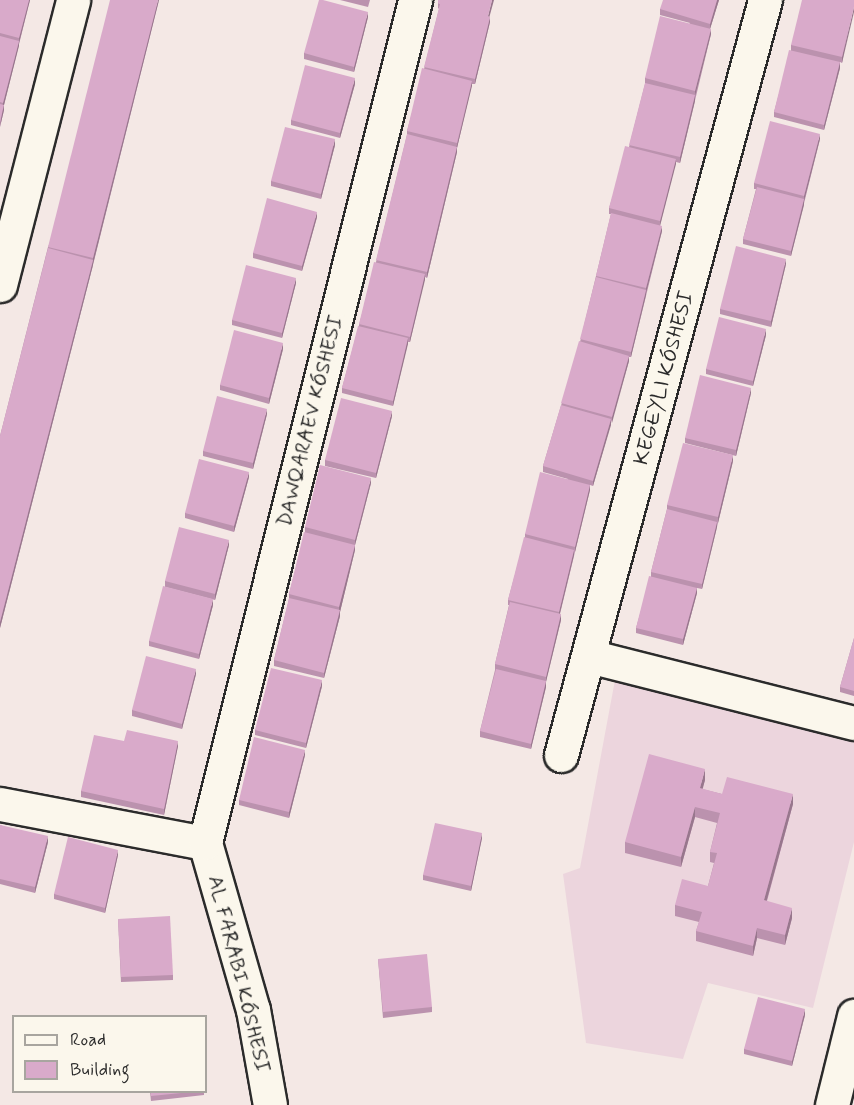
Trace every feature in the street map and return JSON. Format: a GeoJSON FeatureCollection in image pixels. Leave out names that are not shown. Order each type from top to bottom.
{"type":"FeatureCollection","features":[{"type":"Feature","properties":{"kind":"street"},"geometry":{"type":"LineString","coordinates":[[0,285],[73,0]]}},
{"type":"Feature","properties":{"kind":"street","name":"DAWQARAEV KÓSHESI"},"geometry":{"type":"LineString","coordinates":[[205,843],[415,0]]}},
{"type":"Feature","properties":{"kind":"street","name":"KEGEYLI KÓSHESI"},"geometry":{"type":"LineString","coordinates":[[561,755],[765,0]]}},
{"type":"Feature","properties":{"kind":"street"},"geometry":{"type":"LineString","coordinates":[[589,656],[854,723]]}},
{"type":"Feature","properties":{"kind":"street"},"geometry":{"type":"LineString","coordinates":[[0,804],[205,843]]}},
{"type":"Feature","properties":{"kind":"street","name":"AL FARABI KÓSHESI"},"geometry":{"type":"LineString","coordinates":[[205,843],[253,1010],[270,1105]]}},
{"type":"Feature","properties":{"kind":"street"},"geometry":{"type":"LineString","coordinates":[[832,1105],[854,1016]]}},
{"type":"Feature","properties":{"kind":"shaded area"},"geometry":{"type":"Polygon","coordinates":[[[615,680],[854,740],[854,842],[813,1008],[708,983],[683,1059],[586,1043],[563,874],[580,868],[615,680]]]}},
{"type":"Feature","properties":{"kind":"building"},"geometry":{"type":"Polygon","coordinates":[[[0,0],[29,0],[19,38],[0,33],[0,0]]]}},
{"type":"Feature","properties":{"kind":"building"},"geometry":{"type":"Polygon","coordinates":[[[110,0],[158,0],[93,258],[48,247],[110,0]]]}},
{"type":"Feature","properties":{"kind":"building"},"geometry":{"type":"Polygon","coordinates":[[[319,0],[368,12],[354,67],[304,53],[319,0]]]}},
{"type":"Feature","properties":{"kind":"building"},"geometry":{"type":"Polygon","coordinates":[[[438,0],[492,0],[475,79],[424,67],[440,4],[438,0]]]}},
{"type":"Feature","properties":{"kind":"building"},"geometry":{"type":"Polygon","coordinates":[[[663,0],[717,0],[710,24],[660,9],[663,0]]]}},
{"type":"Feature","properties":{"kind":"building"},"geometry":{"type":"Polygon","coordinates":[[[802,0],[854,0],[842,57],[791,45],[802,0]]]}},
{"type":"Feature","properties":{"kind":"building"},"geometry":{"type":"Polygon","coordinates":[[[660,16],[711,29],[695,91],[645,78],[660,16]]]}},
{"type":"Feature","properties":{"kind":"building"},"geometry":{"type":"Polygon","coordinates":[[[0,36],[19,41],[3,103],[0,102],[0,36]]]}},
{"type":"Feature","properties":{"kind":"building"},"geometry":{"type":"Polygon","coordinates":[[[789,50],[840,62],[824,125],[774,112],[789,50]]]}},
{"type":"Feature","properties":{"kind":"building"},"geometry":{"type":"Polygon","coordinates":[[[305,65],[355,78],[340,133],[291,120],[305,65]]]}},
{"type":"Feature","properties":{"kind":"building"},"geometry":{"type":"Polygon","coordinates":[[[422,68],[472,81],[457,143],[407,131],[422,68]]]}},
{"type":"Feature","properties":{"kind":"building"},"geometry":{"type":"Polygon","coordinates":[[[645,83],[695,95],[680,157],[629,145],[645,83]]]}},
{"type":"Feature","properties":{"kind":"building"},"geometry":{"type":"Polygon","coordinates":[[[0,104],[4,105],[0,122],[0,104]]]}},
{"type":"Feature","properties":{"kind":"building"},"geometry":{"type":"Polygon","coordinates":[[[770,121],[820,134],[804,196],[754,183],[770,121]]]}},
{"type":"Feature","properties":{"kind":"building"},"geometry":{"type":"Polygon","coordinates":[[[285,127],[335,139],[321,194],[271,181],[285,127]]]}},
{"type":"Feature","properties":{"kind":"building"},"geometry":{"type":"Polygon","coordinates":[[[407,134],[457,147],[427,272],[376,260],[407,134]]]}},
{"type":"Feature","properties":{"kind":"building"},"geometry":{"type":"Polygon","coordinates":[[[625,146],[676,159],[660,221],[609,208],[625,146]]]}},
{"type":"Feature","properties":{"kind":"building"},"geometry":{"type":"Polygon","coordinates":[[[757,187],[804,199],[791,251],[743,239],[757,187]]]}},
{"type":"Feature","properties":{"kind":"building"},"geometry":{"type":"Polygon","coordinates":[[[267,198],[317,212],[302,266],[253,253],[267,198]]]}},
{"type":"Feature","properties":{"kind":"building"},"geometry":{"type":"Polygon","coordinates":[[[611,213],[662,226],[646,288],[596,276],[611,213]]]}},
{"type":"Feature","properties":{"kind":"building"},"geometry":{"type":"Polygon","coordinates":[[[736,246],[786,259],[771,321],[720,309],[736,246]]]}},
{"type":"Feature","properties":{"kind":"building"},"geometry":{"type":"Polygon","coordinates":[[[48,248],[93,260],[0,622],[0,436],[48,248]]]}},
{"type":"Feature","properties":{"kind":"building"},"geometry":{"type":"Polygon","coordinates":[[[374,262],[425,274],[410,337],[359,324],[374,262]]]}},
{"type":"Feature","properties":{"kind":"building"},"geometry":{"type":"Polygon","coordinates":[[[246,265],[296,278],[282,333],[232,320],[246,265]]]}},
{"type":"Feature","properties":{"kind":"building"},"geometry":{"type":"Polygon","coordinates":[[[596,277],[646,290],[631,352],[580,339],[596,277]]]}},
{"type":"Feature","properties":{"kind":"building"},"geometry":{"type":"Polygon","coordinates":[[[719,317],[766,329],[753,381],[706,369],[719,317]]]}},
{"type":"Feature","properties":{"kind":"building"},"geometry":{"type":"Polygon","coordinates":[[[358,326],[408,338],[393,401],[342,388],[358,326]]]}},
{"type":"Feature","properties":{"kind":"building"},"geometry":{"type":"Polygon","coordinates":[[[234,330],[283,343],[269,398],[220,385],[234,330]]]}},
{"type":"Feature","properties":{"kind":"building"},"geometry":{"type":"Polygon","coordinates":[[[579,341],[629,356],[612,417],[561,403],[579,341]]]}},
{"type":"Feature","properties":{"kind":"building"},"geometry":{"type":"Polygon","coordinates":[[[700,375],[751,388],[736,450],[685,438],[700,375]]]}},
{"type":"Feature","properties":{"kind":"building"},"geometry":{"type":"Polygon","coordinates":[[[217,396],[267,409],[253,463],[203,451],[217,396]]]}},
{"type":"Feature","properties":{"kind":"building"},"geometry":{"type":"Polygon","coordinates":[[[341,398],[392,411],[376,473],[325,460],[341,398]]]}},
{"type":"Feature","properties":{"kind":"building"},"geometry":{"type":"Polygon","coordinates":[[[561,405],[611,419],[593,481],[543,466],[561,405]]]}},
{"type":"Feature","properties":{"kind":"building"},"geometry":{"type":"Polygon","coordinates":[[[683,443],[733,455],[718,517],[667,505],[683,443]]]}},
{"type":"Feature","properties":{"kind":"building"},"geometry":{"type":"Polygon","coordinates":[[[199,459],[249,472],[234,526],[185,513],[199,459]]]}},
{"type":"Feature","properties":{"kind":"building"},"geometry":{"type":"Polygon","coordinates":[[[320,465],[371,478],[355,540],[305,527],[320,465]]]}},
{"type":"Feature","properties":{"kind":"building"},"geometry":{"type":"Polygon","coordinates":[[[540,472],[590,485],[575,547],[525,534],[540,472]]]}},
{"type":"Feature","properties":{"kind":"building"},"geometry":{"type":"Polygon","coordinates":[[[667,509],[717,522],[702,584],[651,572],[667,509]]]}},
{"type":"Feature","properties":{"kind":"building"},"geometry":{"type":"Polygon","coordinates":[[[179,527],[229,540],[215,594],[165,581],[179,527]]]}},
{"type":"Feature","properties":{"kind":"building"},"geometry":{"type":"Polygon","coordinates":[[[304,532],[355,545],[339,607],[289,594],[304,532]]]}},
{"type":"Feature","properties":{"kind":"building"},"geometry":{"type":"Polygon","coordinates":[[[524,537],[574,550],[559,612],[508,600],[524,537]]]}},
{"type":"Feature","properties":{"kind":"building"},"geometry":{"type":"Polygon","coordinates":[[[649,576],[697,588],[683,639],[636,628],[649,576]]]}},
{"type":"Feature","properties":{"kind":"building"},"geometry":{"type":"Polygon","coordinates":[[[163,586],[213,599],[199,654],[149,641],[163,586]]]}},
{"type":"Feature","properties":{"kind":"building"},"geometry":{"type":"Polygon","coordinates":[[[289,598],[340,610],[324,673],[274,660],[289,598]]]}},
{"type":"Feature","properties":{"kind":"building"},"geometry":{"type":"Polygon","coordinates":[[[510,602],[561,614],[546,677],[495,664],[510,602]]]}},
{"type":"Feature","properties":{"kind":"building"},"geometry":{"type":"Polygon","coordinates":[[[854,638],[854,691],[840,687],[854,638]]]}},
{"type":"Feature","properties":{"kind":"building"},"geometry":{"type":"Polygon","coordinates":[[[146,656],[196,669],[182,724],[132,710],[146,656]]]}},
{"type":"Feature","properties":{"kind":"building"},"geometry":{"type":"Polygon","coordinates":[[[271,668],[322,680],[306,743],[255,730],[271,668]]]}},
{"type":"Feature","properties":{"kind":"building"},"geometry":{"type":"Polygon","coordinates":[[[496,669],[546,681],[531,744],[480,731],[496,669]]]}},
{"type":"Feature","properties":{"kind":"building"},"geometry":{"type":"Polygon","coordinates":[[[127,730],[178,741],[164,809],[81,791],[94,735],[124,741],[127,730]]]}},
{"type":"Feature","properties":{"kind":"building"},"geometry":{"type":"Polygon","coordinates":[[[254,737],[305,750],[289,812],[239,800],[254,737]]]}},
{"type":"Feature","properties":{"kind":"building"},"geometry":{"type":"Polygon","coordinates":[[[649,754],[705,769],[700,788],[722,794],[727,777],[793,794],[764,900],[792,908],[785,935],[757,928],[753,946],[696,931],[702,912],[675,905],[682,879],[708,886],[717,853],[710,852],[720,813],[695,807],[681,857],[625,842],[649,754]]]}},
{"type":"Feature","properties":{"kind":"building"},"geometry":{"type":"Polygon","coordinates":[[[435,823],[482,833],[471,886],[423,875],[435,823]]]}},
{"type":"Feature","properties":{"kind":"building"},"geometry":{"type":"Polygon","coordinates":[[[0,825],[48,836],[35,887],[0,879],[0,825]]]}},
{"type":"Feature","properties":{"kind":"building"},"geometry":{"type":"Polygon","coordinates":[[[68,837],[118,850],[105,908],[54,894],[68,837]]]}},
{"type":"Feature","properties":{"kind":"building"},"geometry":{"type":"Polygon","coordinates":[[[170,916],[173,975],[121,977],[118,919],[170,916]]]}},
{"type":"Feature","properties":{"kind":"building"},"geometry":{"type":"Polygon","coordinates":[[[427,954],[432,1007],[383,1012],[378,959],[427,954]]]}},
{"type":"Feature","properties":{"kind":"building"},"geometry":{"type":"Polygon","coordinates":[[[758,997],[805,1009],[792,1061],[744,1049],[758,997]]]}},
{"type":"Feature","properties":{"kind":"building"},"geometry":{"type":"Polygon","coordinates":[[[151,1093],[181,1093],[151,1096],[151,1093]]]}}]}
